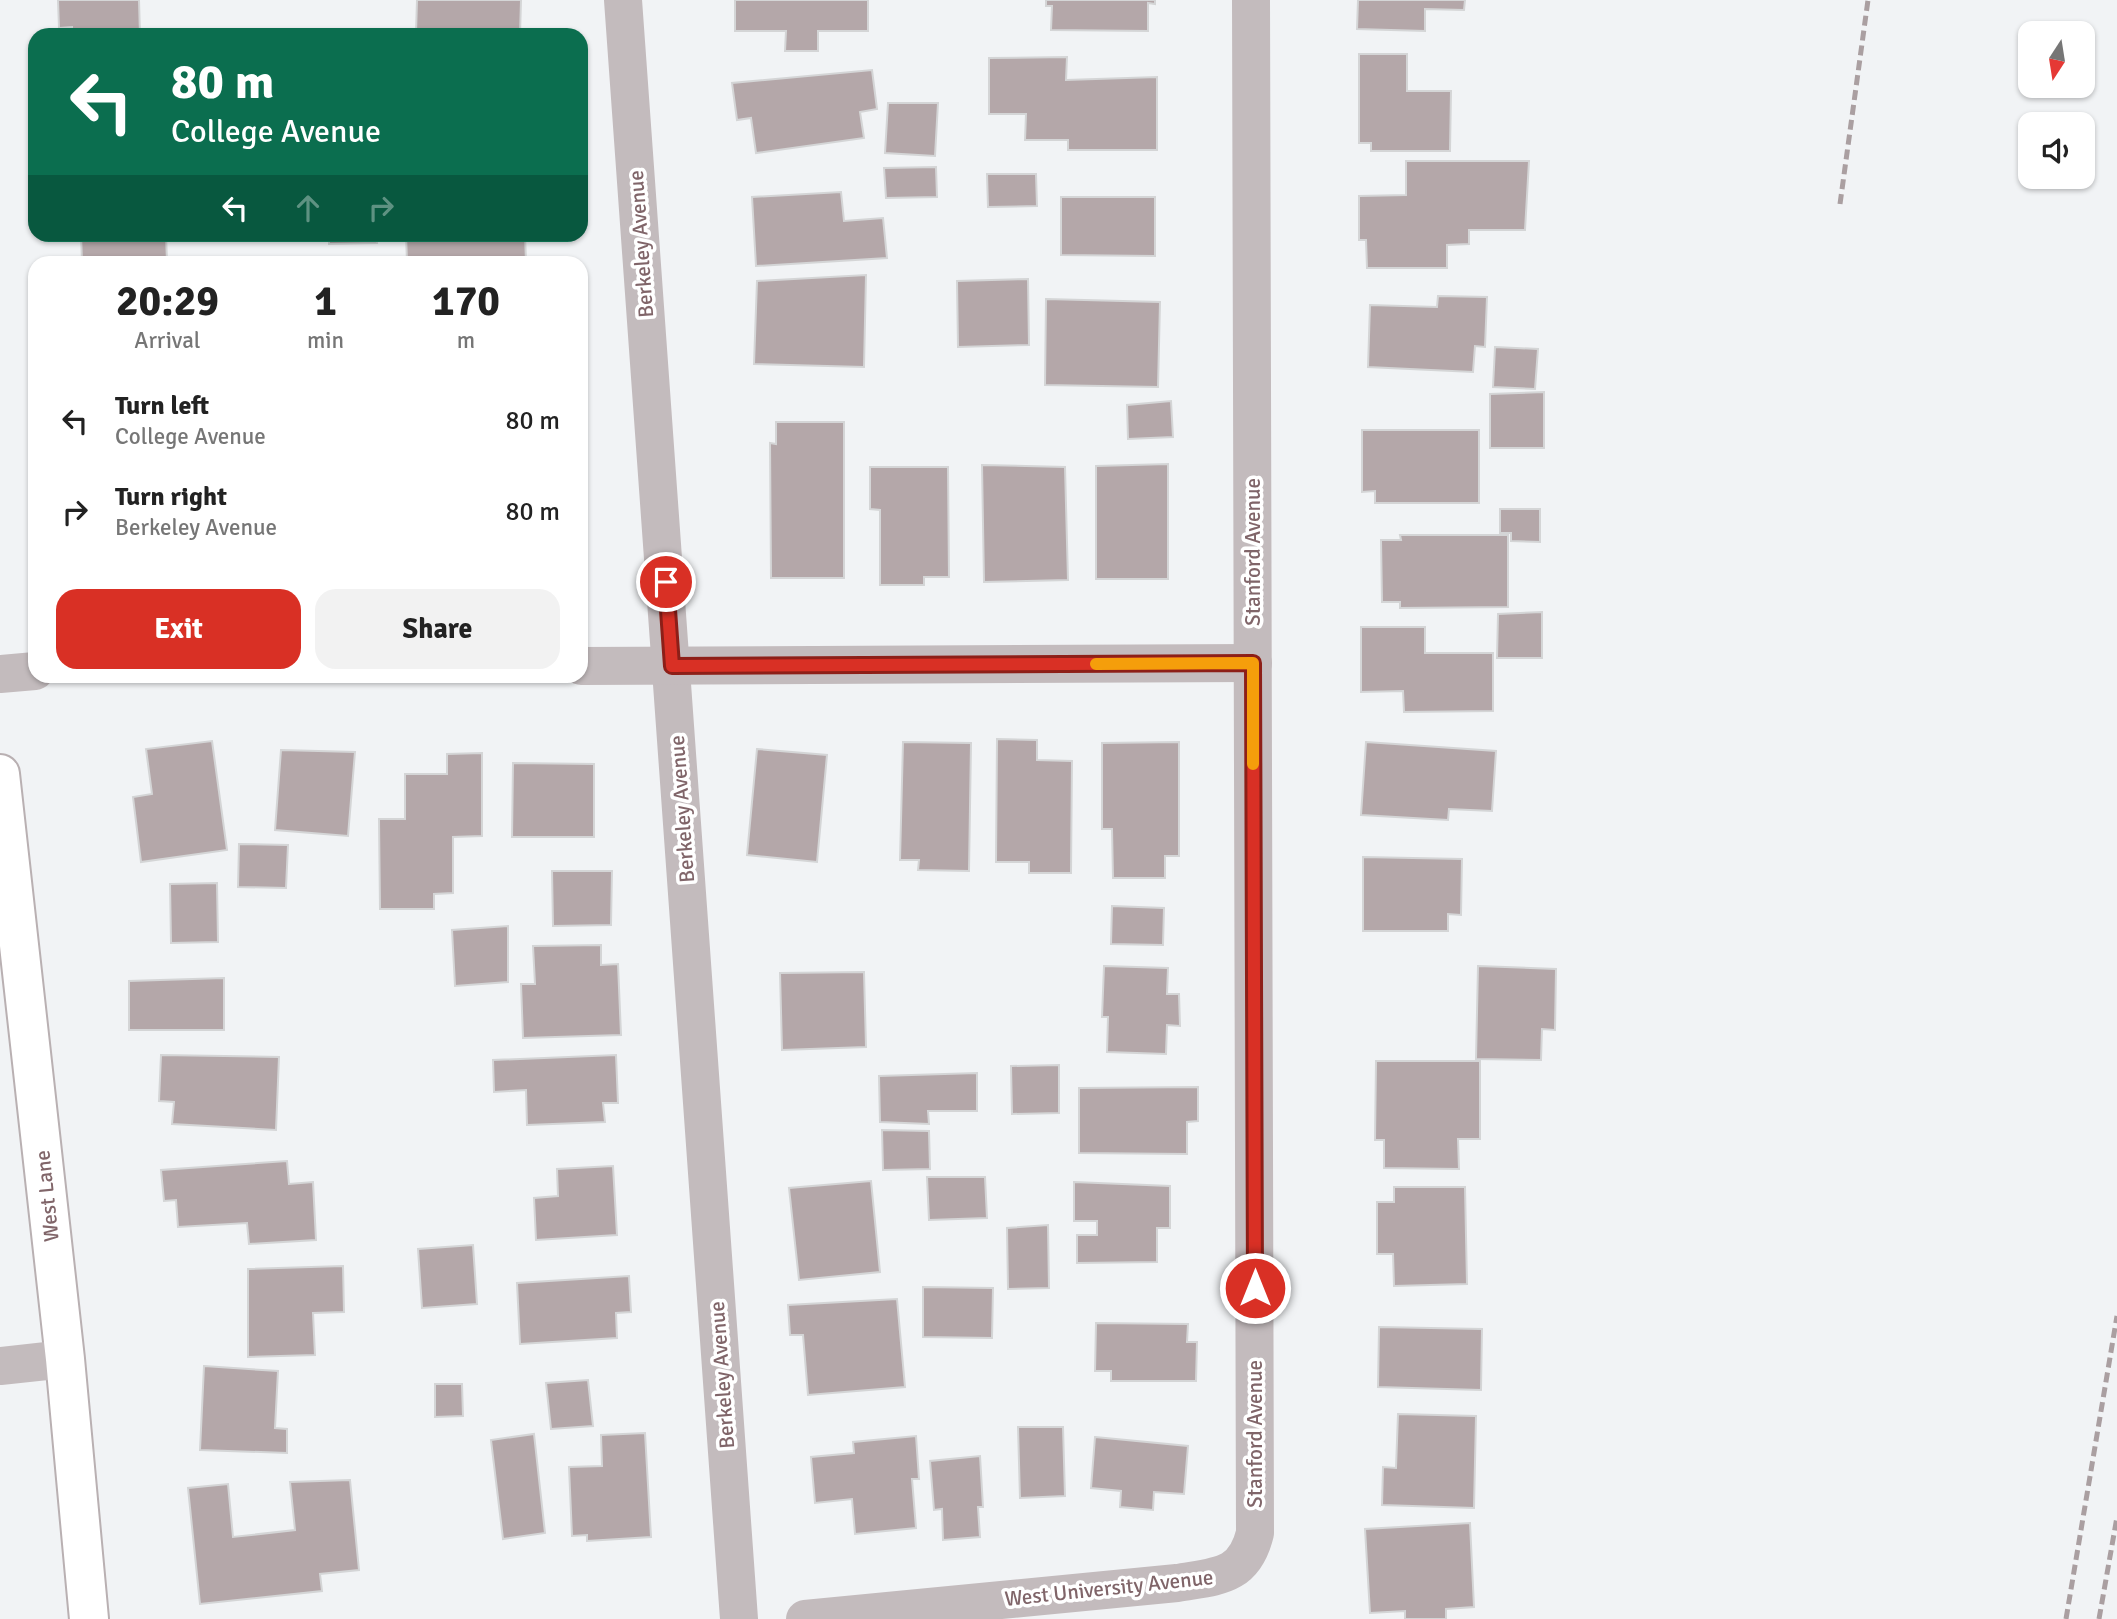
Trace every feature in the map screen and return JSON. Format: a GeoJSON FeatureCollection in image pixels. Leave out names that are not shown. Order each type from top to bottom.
{"type":"FeatureCollection","features":[{"type":"Feature","properties":{"kind":"main road","name":"West Lane"},"geometry":{"type":"LineString","coordinates":[[0,774],[65,1359],[89,1619]]}},
{"type":"Feature","properties":{"kind":"street","name":"Berkeley Avenue"},"geometry":{"type":"LineString","coordinates":[[623,0],[739,1619]]}},
{"type":"Feature","properties":{"kind":"street","name":"Stanford Avenue"},"geometry":{"type":"LineString","coordinates":[[1241,1563],[1251,1550],[1255,1532],[1251,0]]}},
{"type":"Feature","properties":{"kind":"street"},"geometry":{"type":"LineString","coordinates":[[588,666],[1253,663]]}},
{"type":"Feature","properties":{"kind":"street"},"geometry":{"type":"LineString","coordinates":[[0,674],[28,672]]}},
{"type":"Feature","properties":{"kind":"street"},"geometry":{"type":"LineString","coordinates":[[0,1366],[65,1359]]}},
{"type":"Feature","properties":{"kind":"street","name":"West University Avenue"},"geometry":{"type":"LineString","coordinates":[[805,1619],[1177,1583],[1227,1575],[1241,1563]]}},
{"type":"Feature","properties":{"kind":"building"},"geometry":{"type":"Polygon","coordinates":[[[58,0],[139,0],[140,28],[59,28],[58,0]]]}},
{"type":"Feature","properties":{"kind":"building"},"geometry":{"type":"Polygon","coordinates":[[[417,0],[521,0],[520,28],[416,28],[417,0]]]}},
{"type":"Feature","properties":{"kind":"building"},"geometry":{"type":"Polygon","coordinates":[[[735,0],[868,0],[868,31],[818,31],[818,51],[785,51],[786,31],[735,31],[735,0]]]}},
{"type":"Feature","properties":{"kind":"building"},"geometry":{"type":"Polygon","coordinates":[[[1046,0],[1155,0],[1155,4],[1148,3],[1148,31],[1051,30],[1052,6],[1046,6],[1046,0]]]}},
{"type":"Feature","properties":{"kind":"building"},"geometry":{"type":"Polygon","coordinates":[[[1358,0],[1465,0],[1464,10],[1425,9],[1425,31],[1357,29],[1358,0]]]}},
{"type":"Feature","properties":{"kind":"building"},"geometry":{"type":"Polygon","coordinates":[[[1359,54],[1407,54],[1407,91],[1451,91],[1450,151],[1371,151],[1371,143],[1359,143],[1359,54]]]}},
{"type":"Feature","properties":{"kind":"building"},"geometry":{"type":"Polygon","coordinates":[[[1067,57],[1066,80],[1157,77],[1157,150],[1068,150],[1068,140],[1025,140],[1026,114],[989,114],[989,58],[1067,57]]]}},
{"type":"Feature","properties":{"kind":"building"},"geometry":{"type":"Polygon","coordinates":[[[872,70],[877,109],[860,112],[864,138],[756,153],[751,118],[737,120],[732,83],[872,70]]]}},
{"type":"Feature","properties":{"kind":"building"},"geometry":{"type":"Polygon","coordinates":[[[888,103],[938,103],[935,156],[885,153],[888,103]]]}},
{"type":"Feature","properties":{"kind":"building"},"geometry":{"type":"Polygon","coordinates":[[[1406,161],[1529,161],[1525,230],[1469,230],[1469,244],[1447,245],[1447,268],[1367,268],[1366,240],[1359,240],[1359,196],[1406,195],[1406,161]]]}},
{"type":"Feature","properties":{"kind":"building"},"geometry":{"type":"Polygon","coordinates":[[[936,167],[937,197],[886,198],[884,168],[936,167]]]}},
{"type":"Feature","properties":{"kind":"building"},"geometry":{"type":"Polygon","coordinates":[[[987,174],[1036,174],[1037,206],[988,207],[987,174]]]}},
{"type":"Feature","properties":{"kind":"building"},"geometry":{"type":"Polygon","coordinates":[[[841,192],[844,221],[883,218],[887,258],[756,266],[752,197],[841,192]]]}},
{"type":"Feature","properties":{"kind":"building"},"geometry":{"type":"Polygon","coordinates":[[[1061,197],[1155,197],[1155,256],[1061,255],[1061,197]]]}},
{"type":"Feature","properties":{"kind":"building"},"geometry":{"type":"Polygon","coordinates":[[[81,242],[166,242],[167,256],[82,256],[81,242]]]}},
{"type":"Feature","properties":{"kind":"building"},"geometry":{"type":"Polygon","coordinates":[[[329,242],[377,243],[329,244],[329,242]]]}},
{"type":"Feature","properties":{"kind":"building"},"geometry":{"type":"Polygon","coordinates":[[[406,242],[525,242],[526,256],[407,256],[406,242]]]}},
{"type":"Feature","properties":{"kind":"building"},"geometry":{"type":"Polygon","coordinates":[[[866,275],[864,367],[754,364],[757,281],[866,275]]]}},
{"type":"Feature","properties":{"kind":"building"},"geometry":{"type":"Polygon","coordinates":[[[1028,279],[1029,345],[958,347],[957,281],[1028,279]]]}},
{"type":"Feature","properties":{"kind":"building"},"geometry":{"type":"Polygon","coordinates":[[[1438,296],[1487,297],[1485,347],[1475,346],[1473,372],[1368,367],[1370,305],[1437,307],[1438,296]]]}},
{"type":"Feature","properties":{"kind":"building"},"geometry":{"type":"Polygon","coordinates":[[[1046,299],[1160,302],[1158,387],[1045,385],[1046,299]]]}},
{"type":"Feature","properties":{"kind":"building"},"geometry":{"type":"Polygon","coordinates":[[[1495,347],[1538,349],[1535,389],[1493,387],[1495,347]]]}},
{"type":"Feature","properties":{"kind":"building"},"geometry":{"type":"Polygon","coordinates":[[[1544,392],[1544,448],[1490,448],[1490,394],[1544,392]]]}},
{"type":"Feature","properties":{"kind":"building"},"geometry":{"type":"Polygon","coordinates":[[[1171,401],[1173,437],[1128,439],[1127,405],[1171,401]]]}},
{"type":"Feature","properties":{"kind":"building"},"geometry":{"type":"Polygon","coordinates":[[[776,422],[844,422],[844,578],[771,578],[770,443],[776,444],[776,422]]]}},
{"type":"Feature","properties":{"kind":"building"},"geometry":{"type":"Polygon","coordinates":[[[1362,430],[1479,430],[1479,503],[1375,503],[1375,491],[1362,492],[1362,430]]]}},
{"type":"Feature","properties":{"kind":"building"},"geometry":{"type":"Polygon","coordinates":[[[1168,464],[1168,579],[1096,579],[1096,466],[1168,464]]]}},
{"type":"Feature","properties":{"kind":"building"},"geometry":{"type":"Polygon","coordinates":[[[982,465],[1065,467],[1068,580],[984,582],[982,465]]]}},
{"type":"Feature","properties":{"kind":"building"},"geometry":{"type":"Polygon","coordinates":[[[870,467],[948,467],[949,577],[924,577],[924,585],[880,585],[880,510],[870,509],[870,467]]]}},
{"type":"Feature","properties":{"kind":"building"},"geometry":{"type":"Polygon","coordinates":[[[1500,509],[1540,509],[1540,542],[1511,541],[1511,533],[1500,533],[1500,509]]]}},
{"type":"Feature","properties":{"kind":"building"},"geometry":{"type":"Polygon","coordinates":[[[1400,535],[1508,535],[1508,607],[1400,608],[1400,602],[1382,602],[1381,540],[1401,540],[1400,535]]]}},
{"type":"Feature","properties":{"kind":"building"},"geometry":{"type":"Polygon","coordinates":[[[1542,612],[1542,658],[1497,658],[1498,614],[1542,612]]]}},
{"type":"Feature","properties":{"kind":"building"},"geometry":{"type":"Polygon","coordinates":[[[1361,627],[1425,627],[1425,653],[1493,653],[1493,711],[1404,712],[1403,691],[1361,692],[1361,627]]]}},
{"type":"Feature","properties":{"kind":"building"},"geometry":{"type":"Polygon","coordinates":[[[997,739],[1037,740],[1037,760],[1072,761],[1071,873],[1029,873],[1029,862],[996,862],[997,739]]]}},
{"type":"Feature","properties":{"kind":"building"},"geometry":{"type":"Polygon","coordinates":[[[212,741],[227,850],[141,862],[133,797],[152,794],[146,749],[212,741]]]}},
{"type":"Feature","properties":{"kind":"building"},"geometry":{"type":"Polygon","coordinates":[[[903,742],[971,743],[969,871],[918,870],[919,860],[900,860],[903,742]]]}},
{"type":"Feature","properties":{"kind":"building"},"geometry":{"type":"Polygon","coordinates":[[[1179,742],[1179,856],[1165,856],[1165,878],[1113,878],[1112,829],[1102,829],[1102,743],[1179,742]]]}},
{"type":"Feature","properties":{"kind":"building"},"geometry":{"type":"Polygon","coordinates":[[[1366,742],[1496,751],[1492,811],[1449,809],[1448,820],[1361,815],[1366,742]]]}},
{"type":"Feature","properties":{"kind":"building"},"geometry":{"type":"Polygon","coordinates":[[[757,749],[827,755],[817,862],[747,855],[757,749]]]}},
{"type":"Feature","properties":{"kind":"building"},"geometry":{"type":"Polygon","coordinates":[[[281,750],[355,752],[348,836],[275,830],[281,750]]]}},
{"type":"Feature","properties":{"kind":"building"},"geometry":{"type":"Polygon","coordinates":[[[482,753],[482,836],[453,837],[453,893],[434,894],[434,909],[380,909],[379,819],[405,819],[405,774],[447,774],[447,754],[482,753]]]}},
{"type":"Feature","properties":{"kind":"building"},"geometry":{"type":"Polygon","coordinates":[[[513,763],[594,764],[594,837],[512,837],[513,763]]]}},
{"type":"Feature","properties":{"kind":"building"},"geometry":{"type":"Polygon","coordinates":[[[239,844],[288,845],[286,888],[238,887],[239,844]]]}},
{"type":"Feature","properties":{"kind":"building"},"geometry":{"type":"Polygon","coordinates":[[[1363,857],[1462,859],[1461,915],[1448,914],[1448,931],[1363,931],[1363,857]]]}},
{"type":"Feature","properties":{"kind":"building"},"geometry":{"type":"Polygon","coordinates":[[[552,871],[612,871],[611,925],[553,926],[552,871]]]}},
{"type":"Feature","properties":{"kind":"building"},"geometry":{"type":"Polygon","coordinates":[[[217,883],[218,942],[171,943],[170,884],[217,883]]]}},
{"type":"Feature","properties":{"kind":"building"},"geometry":{"type":"Polygon","coordinates":[[[1112,906],[1164,908],[1163,945],[1111,944],[1112,906]]]}},
{"type":"Feature","properties":{"kind":"building"},"geometry":{"type":"Polygon","coordinates":[[[508,926],[508,982],[455,986],[452,930],[508,926]]]}},
{"type":"Feature","properties":{"kind":"building"},"geometry":{"type":"Polygon","coordinates":[[[601,945],[601,965],[618,964],[621,1035],[523,1038],[521,984],[535,984],[533,946],[601,945]]]}},
{"type":"Feature","properties":{"kind":"building"},"geometry":{"type":"Polygon","coordinates":[[[1104,966],[1168,968],[1167,994],[1179,994],[1180,1026],[1167,1025],[1166,1054],[1107,1052],[1108,1017],[1102,1017],[1104,966]]]}},
{"type":"Feature","properties":{"kind":"building"},"geometry":{"type":"Polygon","coordinates":[[[1478,966],[1556,969],[1555,1030],[1542,1029],[1541,1060],[1476,1059],[1478,966]]]}},
{"type":"Feature","properties":{"kind":"building"},"geometry":{"type":"Polygon","coordinates":[[[864,972],[866,1047],[782,1050],[780,973],[864,972]]]}},
{"type":"Feature","properties":{"kind":"building"},"geometry":{"type":"Polygon","coordinates":[[[224,978],[224,1030],[129,1030],[129,981],[224,978]]]}},
{"type":"Feature","properties":{"kind":"building"},"geometry":{"type":"Polygon","coordinates":[[[161,1055],[279,1057],[276,1130],[172,1124],[174,1102],[159,1101],[161,1055]]]}},
{"type":"Feature","properties":{"kind":"building"},"geometry":{"type":"Polygon","coordinates":[[[616,1055],[618,1103],[603,1103],[605,1122],[527,1125],[526,1090],[494,1092],[493,1060],[616,1055]]]}},
{"type":"Feature","properties":{"kind":"building"},"geometry":{"type":"Polygon","coordinates":[[[1376,1061],[1480,1061],[1480,1139],[1458,1139],[1459,1169],[1384,1168],[1384,1140],[1375,1140],[1376,1061]]]}},
{"type":"Feature","properties":{"kind":"building"},"geometry":{"type":"Polygon","coordinates":[[[1059,1065],[1059,1113],[1012,1114],[1011,1066],[1059,1065]]]}},
{"type":"Feature","properties":{"kind":"building"},"geometry":{"type":"Polygon","coordinates":[[[977,1073],[977,1111],[928,1111],[929,1124],[880,1122],[879,1076],[977,1073]]]}},
{"type":"Feature","properties":{"kind":"building"},"geometry":{"type":"Polygon","coordinates":[[[1198,1087],[1198,1121],[1187,1122],[1187,1154],[1079,1153],[1079,1088],[1198,1087]]]}},
{"type":"Feature","properties":{"kind":"building"},"geometry":{"type":"Polygon","coordinates":[[[882,1130],[929,1131],[930,1169],[883,1170],[882,1130]]]}},
{"type":"Feature","properties":{"kind":"building"},"geometry":{"type":"Polygon","coordinates":[[[287,1161],[289,1184],[313,1182],[316,1240],[249,1244],[247,1223],[178,1227],[176,1200],[164,1201],[161,1170],[287,1161]]]}},
{"type":"Feature","properties":{"kind":"building"},"geometry":{"type":"Polygon","coordinates":[[[613,1166],[617,1235],[536,1240],[534,1198],[558,1196],[557,1169],[613,1166]]]}},
{"type":"Feature","properties":{"kind":"building"},"geometry":{"type":"Polygon","coordinates":[[[927,1177],[985,1177],[987,1218],[929,1220],[927,1177]]]}},
{"type":"Feature","properties":{"kind":"building"},"geometry":{"type":"Polygon","coordinates":[[[871,1181],[880,1272],[799,1280],[789,1188],[871,1181]]]}},
{"type":"Feature","properties":{"kind":"building"},"geometry":{"type":"Polygon","coordinates":[[[1074,1182],[1170,1186],[1170,1228],[1157,1228],[1157,1262],[1077,1263],[1077,1235],[1097,1235],[1097,1221],[1074,1221],[1074,1182]]]}},
{"type":"Feature","properties":{"kind":"building"},"geometry":{"type":"Polygon","coordinates":[[[1394,1187],[1465,1187],[1467,1284],[1394,1286],[1393,1254],[1377,1254],[1377,1202],[1394,1202],[1394,1187]]]}},
{"type":"Feature","properties":{"kind":"building"},"geometry":{"type":"Polygon","coordinates":[[[1048,1225],[1049,1288],[1008,1289],[1007,1228],[1048,1225]]]}},
{"type":"Feature","properties":{"kind":"building"},"geometry":{"type":"Polygon","coordinates":[[[473,1245],[477,1304],[422,1308],[418,1249],[473,1245]]]}},
{"type":"Feature","properties":{"kind":"building"},"geometry":{"type":"Polygon","coordinates":[[[343,1266],[344,1312],[313,1313],[315,1355],[248,1357],[248,1269],[343,1266]]]}},
{"type":"Feature","properties":{"kind":"building"},"geometry":{"type":"Polygon","coordinates":[[[629,1276],[631,1312],[616,1313],[617,1338],[520,1344],[517,1283],[629,1276]]]}},
{"type":"Feature","properties":{"kind":"building"},"geometry":{"type":"Polygon","coordinates":[[[923,1287],[993,1288],[992,1338],[923,1337],[923,1287]]]}},
{"type":"Feature","properties":{"kind":"building"},"geometry":{"type":"Polygon","coordinates":[[[897,1299],[905,1387],[808,1395],[803,1335],[790,1335],[788,1305],[897,1299]]]}},
{"type":"Feature","properties":{"kind":"building"},"geometry":{"type":"Polygon","coordinates":[[[1096,1323],[1188,1324],[1187,1342],[1197,1342],[1196,1381],[1111,1381],[1111,1371],[1095,1371],[1096,1323]]]}},
{"type":"Feature","properties":{"kind":"building"},"geometry":{"type":"Polygon","coordinates":[[[1379,1327],[1482,1329],[1481,1390],[1378,1387],[1379,1327]]]}},
{"type":"Feature","properties":{"kind":"building"},"geometry":{"type":"Polygon","coordinates":[[[204,1366],[278,1371],[275,1428],[287,1429],[287,1453],[200,1450],[204,1366]]]}},
{"type":"Feature","properties":{"kind":"building"},"geometry":{"type":"Polygon","coordinates":[[[588,1380],[593,1426],[551,1429],[546,1383],[588,1380]]]}},
{"type":"Feature","properties":{"kind":"building"},"geometry":{"type":"Polygon","coordinates":[[[435,1384],[462,1384],[463,1416],[435,1417],[435,1384]]]}},
{"type":"Feature","properties":{"kind":"building"},"geometry":{"type":"Polygon","coordinates":[[[1398,1414],[1476,1416],[1474,1508],[1382,1505],[1383,1467],[1396,1468],[1398,1414]]]}},
{"type":"Feature","properties":{"kind":"building"},"geometry":{"type":"Polygon","coordinates":[[[1018,1427],[1063,1427],[1065,1496],[1020,1498],[1018,1427]]]}},
{"type":"Feature","properties":{"kind":"building"},"geometry":{"type":"Polygon","coordinates":[[[645,1433],[651,1537],[587,1541],[587,1535],[572,1536],[569,1467],[602,1466],[601,1435],[645,1433]]]}},
{"type":"Feature","properties":{"kind":"building"},"geometry":{"type":"Polygon","coordinates":[[[534,1434],[545,1533],[503,1539],[491,1440],[534,1434]]]}},
{"type":"Feature","properties":{"kind":"building"},"geometry":{"type":"Polygon","coordinates":[[[916,1436],[919,1479],[912,1479],[916,1528],[855,1534],[852,1499],[815,1503],[811,1457],[854,1453],[853,1442],[916,1436]]]}},
{"type":"Feature","properties":{"kind":"building"},"geometry":{"type":"Polygon","coordinates":[[[1095,1437],[1188,1446],[1184,1494],[1154,1492],[1153,1510],[1120,1507],[1121,1491],[1091,1488],[1095,1437]]]}},
{"type":"Feature","properties":{"kind":"building"},"geometry":{"type":"Polygon","coordinates":[[[980,1456],[983,1507],[978,1507],[980,1537],[943,1540],[942,1509],[934,1510],[930,1461],[980,1456]]]}},
{"type":"Feature","properties":{"kind":"building"},"geometry":{"type":"Polygon","coordinates":[[[350,1480],[359,1570],[320,1574],[322,1591],[200,1604],[188,1488],[228,1484],[233,1537],[295,1530],[290,1482],[350,1480]]]}},
{"type":"Feature","properties":{"kind":"building"},"geometry":{"type":"Polygon","coordinates":[[[1470,1523],[1474,1607],[1446,1609],[1446,1619],[1405,1619],[1405,1611],[1370,1613],[1365,1529],[1470,1523]]]}},
{"type":"Feature","properties":{"kind":"railway"},"geometry":{"type":"LineString","coordinates":[[1840,204],[1868,0]]}},
{"type":"Feature","properties":{"kind":"railway"},"geometry":{"type":"LineString","coordinates":[[2066,1619],[2117,1316]]}},
{"type":"Feature","properties":{"kind":"railway"},"geometry":{"type":"LineString","coordinates":[[2099,1619],[2117,1517]]}},
{"type":"Feature","properties":{"kind":"slow traffic"},"geometry":{"type":"LineString","coordinates":[[1096,664],[1253,663],[1253,764]]}},
{"type":"Feature","properties":{"kind":"route"},"geometry":{"type":"LineString","coordinates":[[666,582],[672,666],[1253,663],[1255,1288]]}}]}
